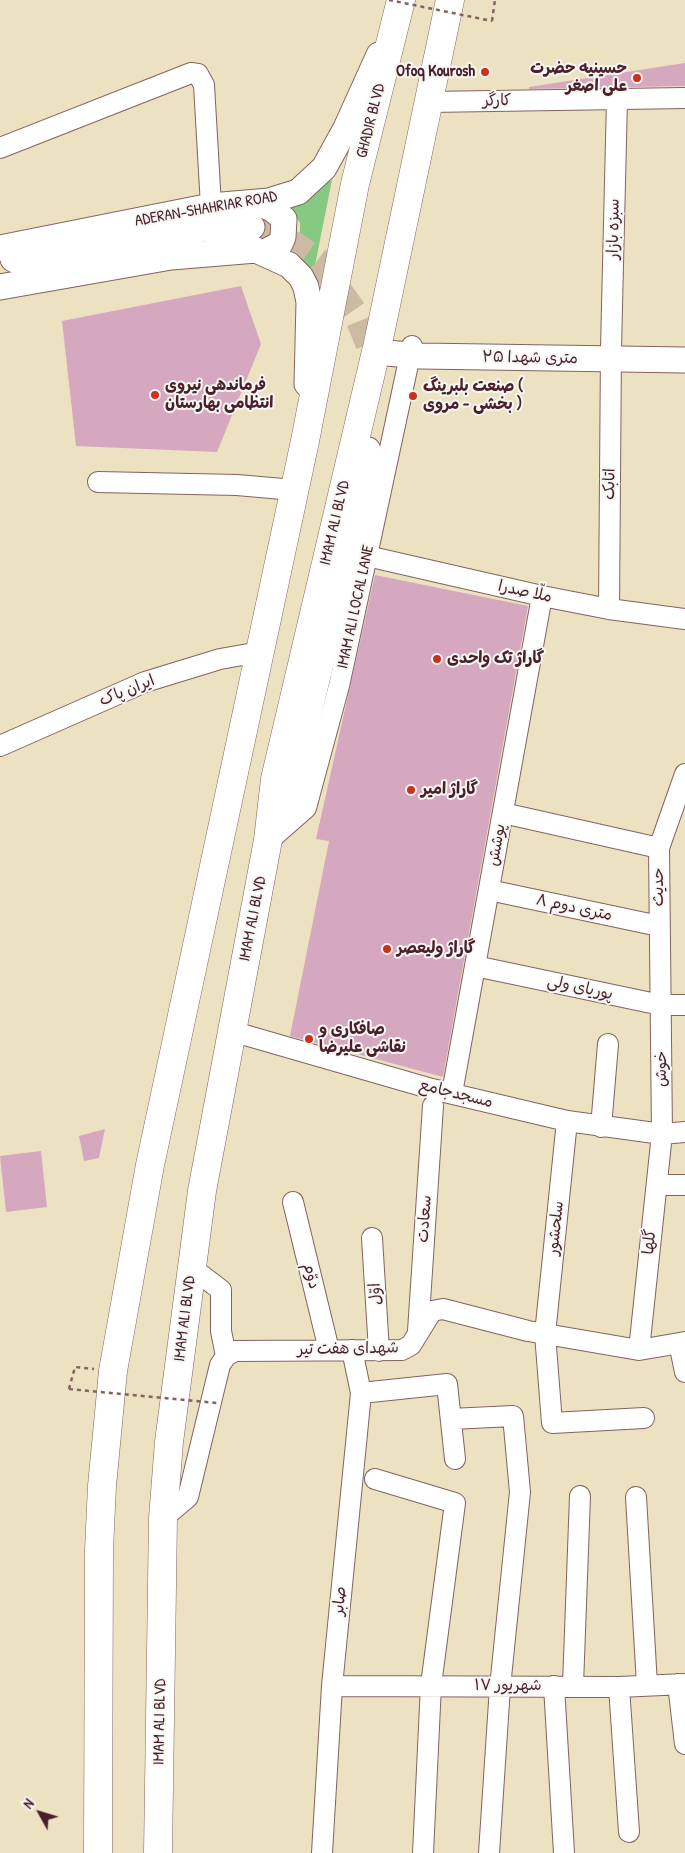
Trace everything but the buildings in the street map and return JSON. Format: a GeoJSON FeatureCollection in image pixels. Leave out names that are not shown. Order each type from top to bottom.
{"type":"FeatureCollection","features":[{"type":"Feature","properties":{"kind":"highway","name":"IMAM ALI BLVD"},"geometry":{"type":"LineString","coordinates":[[158,1853],[164,1518],[169,1442],[202,1191],[268,840],[275,780],[377,348],[450,0]]}},
{"type":"Feature","properties":{"kind":"highway","name":"GHADIR BLVD"},"geometry":{"type":"LineString","coordinates":[[305,441],[355,184],[396,5]]}},
{"type":"Feature","properties":{"kind":"highway"},"geometry":{"type":"LineString","coordinates":[[99,1849],[100,1550],[102,1486],[113,1371],[152,1156],[305,441]]}},
{"type":"Feature","properties":{"kind":"highway"},"geometry":{"type":"LineString","coordinates":[[143,1853],[146,1745],[150,1690],[161,1631]]}},
{"type":"Feature","properties":{"kind":"main road","name":"ADERAN-SHAHRIAR ROAD"},"geometry":{"type":"LineString","coordinates":[[0,248],[211,206],[257,202],[298,192],[324,168],[346,128],[396,5]]}},
{"type":"Feature","properties":{"kind":"main road"},"geometry":{"type":"LineString","coordinates":[[257,202],[272,209],[284,219],[284,237],[280,244],[263,253]]}},
{"type":"Feature","properties":{"kind":"main road"},"geometry":{"type":"LineString","coordinates":[[0,254],[17,261],[203,229],[252,226]]}},
{"type":"Feature","properties":{"kind":"main road"},"geometry":{"type":"LineString","coordinates":[[0,287],[171,257],[226,251],[256,250],[289,265],[301,277],[306,287],[309,302],[305,441]]}},
{"type":"Feature","properties":{"kind":"main road","name":"۲۵ متری شهدا"},"geometry":{"type":"LineString","coordinates":[[612,354],[685,346]]}},
{"type":"Feature","properties":{"kind":"main road","name":"۲۵ متری شهدا"},"geometry":{"type":"LineString","coordinates":[[377,348],[412,351],[612,354],[685,360]]}},
{"type":"Feature","properties":{"kind":"main road"},"geometry":{"type":"LineString","coordinates":[[268,840],[288,799],[335,606],[368,450]]}},
{"type":"Feature","properties":{"kind":"street"},"geometry":{"type":"LineString","coordinates":[[0,148],[191,73],[198,74],[204,85],[211,206]]}},
{"type":"Feature","properties":{"kind":"street","name":"کارگر"},"geometry":{"type":"LineString","coordinates":[[429,102],[685,98]]}},
{"type":"Feature","properties":{"kind":"street","name":"سبزه بازار"},"geometry":{"type":"LineString","coordinates":[[612,354],[618,99]]}},
{"type":"Feature","properties":{"kind":"street","name":"IMAM ALI LOCAL LANE"},"geometry":{"type":"LineString","coordinates":[[268,840],[306,808],[339,686],[412,351]]}},
{"type":"Feature","properties":{"kind":"street","name":"اتابک"},"geometry":{"type":"LineString","coordinates":[[609,609],[612,354]]}},
{"type":"Feature","properties":{"kind":"street"},"geometry":{"type":"LineString","coordinates":[[98,482],[237,485],[294,490]]}},
{"type":"Feature","properties":{"kind":"street","name":"ملّا صدرا"},"geometry":{"type":"LineString","coordinates":[[366,556],[542,596],[609,609],[685,619]]}},
{"type":"Feature","properties":{"kind":"street","name":"پوشش"},"geometry":{"type":"LineString","coordinates":[[452,1093],[542,596]]}},
{"type":"Feature","properties":{"kind":"street","name":"ایران پاک"},"geometry":{"type":"LineString","coordinates":[[0,746],[145,682],[220,659],[260,652]]}},
{"type":"Feature","properties":{"kind":"street","name":"حدیث"},"geometry":{"type":"LineString","coordinates":[[661,1005],[659,848],[685,774]]}},
{"type":"Feature","properties":{"kind":"street"},"geometry":{"type":"LineString","coordinates":[[503,813],[659,848]]}},
{"type":"Feature","properties":{"kind":"street","name":"۸ متری دوم"},"geometry":{"type":"LineString","coordinates":[[489,890],[659,926]]}},
{"type":"Feature","properties":{"kind":"street","name":"پوریای ولی"},"geometry":{"type":"LineString","coordinates":[[475,966],[661,1005],[685,1005]]}},
{"type":"Feature","properties":{"kind":"street","name":"خوش"},"geometry":{"type":"LineString","coordinates":[[661,1005],[662,1134]]}},
{"type":"Feature","properties":{"kind":"street","name":"مسجدجامع"},"geometry":{"type":"LineString","coordinates":[[232,1031],[452,1093],[567,1121],[662,1134],[685,1132]]}},
{"type":"Feature","properties":{"kind":"street"},"geometry":{"type":"LineString","coordinates":[[601,1127],[608,1044]]}},
{"type":"Feature","properties":{"kind":"street","name":"سعادت"},"geometry":{"type":"LineString","coordinates":[[418,1332],[433,1106]]}},
{"type":"Feature","properties":{"kind":"street","name":"سلحشور"},"geometry":{"type":"LineString","coordinates":[[567,1121],[545,1334],[552,1423],[644,1418]]}},
{"type":"Feature","properties":{"kind":"street","name":"گلها"},"geometry":{"type":"LineString","coordinates":[[639,1350],[662,1134]]}},
{"type":"Feature","properties":{"kind":"street"},"geometry":{"type":"LineString","coordinates":[[657,1185],[685,1185]]}},
{"type":"Feature","properties":{"kind":"street","name":"دوّم"},"geometry":{"type":"LineString","coordinates":[[293,1202],[329,1350]]}},
{"type":"Feature","properties":{"kind":"street","name":"اوّل"},"geometry":{"type":"LineString","coordinates":[[372,1238],[379,1351]]}},
{"type":"Feature","properties":{"kind":"street"},"geometry":{"type":"LineString","coordinates":[[164,1518],[188,1497],[220,1365],[226,1356],[221,1331],[221,1290],[192,1268]]}},
{"type":"Feature","properties":{"kind":"street","name":"شهدای هفت تیر"},"geometry":{"type":"LineString","coordinates":[[226,1356],[235,1351],[402,1350],[411,1345],[432,1311],[443,1308],[545,1334],[639,1350],[682,1342]]}},
{"type":"Feature","properties":{"kind":"street"},"geometry":{"type":"LineString","coordinates":[[682,1342],[685,1372]]}},
{"type":"Feature","properties":{"kind":"street","name":"صابر"},"geometry":{"type":"LineString","coordinates":[[322,1853],[332,1686],[361,1394],[352,1350]]}},
{"type":"Feature","properties":{"kind":"street"},"geometry":{"type":"LineString","coordinates":[[361,1394],[447,1384],[455,1459]]}},
{"type":"Feature","properties":{"kind":"street"},"geometry":{"type":"LineString","coordinates":[[451,1419],[513,1416],[520,1492],[500,1687],[489,1853]]}},
{"type":"Feature","properties":{"kind":"street"},"geometry":{"type":"LineString","coordinates":[[375,1479],[455,1503],[432,1686],[423,1853]]}},
{"type":"Feature","properties":{"kind":"street"},"geometry":{"type":"LineString","coordinates":[[564,1853],[564,1686],[580,1496]]}},
{"type":"Feature","properties":{"kind":"street"},"geometry":{"type":"LineString","coordinates":[[636,1497],[647,1685]]}},
{"type":"Feature","properties":{"kind":"street"},"geometry":{"type":"LineString","coordinates":[[682,1684],[685,1744]]}},
{"type":"Feature","properties":{"kind":"street","name":"۱۷ شهریور"},"geometry":{"type":"LineString","coordinates":[[332,1686],[619,1687],[682,1684]]}},
{"type":"Feature","properties":{"kind":"street"},"geometry":{"type":"LineString","coordinates":[[619,1687],[628,1832]]}},
{"type":"Feature","properties":{"kind":"path"},"geometry":{"type":"LineString","coordinates":[[396,5],[492,21],[495,0]]}},
{"type":"Feature","properties":{"kind":"path"},"geometry":{"type":"LineString","coordinates":[[75,1368],[69,1389],[217,1403]]}},
{"type":"Feature","properties":{"kind":"green space"},"geometry":{"type":"Polygon","coordinates":[[[332,180],[315,265],[320,277],[315,308],[294,255],[300,241],[300,223],[286,202],[332,180]]]}},
{"type":"Feature","properties":{"kind":"tunnel"},"geometry":{"type":"LineString","coordinates":[[252,227],[295,244],[319,261],[355,312],[370,349],[374,370]]}},
{"type":"Feature","properties":{"kind":"place","name":"Ofoq Kourosh"},"geometry":{"type":"Point","coordinates":[485,72]}},
{"type":"Feature","properties":{"kind":"place","name":"حسینیه حضرت علی اصغر"},"geometry":{"type":"Point","coordinates":[637,78]}},
{"type":"Feature","properties":{"kind":"place","name":"فرماندهی نیروی انتظامی بهارستان"},"geometry":{"type":"Point","coordinates":[155,395]}},
{"type":"Feature","properties":{"kind":"place","name":"صنعت بلبرینگ ( بخشی - مروی )"},"geometry":{"type":"Point","coordinates":[413,396]}},
{"type":"Feature","properties":{"kind":"place","name":"گاراژ تک واحدی"},"geometry":{"type":"Point","coordinates":[437,659]}},
{"type":"Feature","properties":{"kind":"place","name":"گاراژ امیر"},"geometry":{"type":"Point","coordinates":[411,790]}},
{"type":"Feature","properties":{"kind":"place","name":"گاراژ ولیعصر"},"geometry":{"type":"Point","coordinates":[387,949]}},
{"type":"Feature","properties":{"kind":"place","name":"صافکاری و نقاشی عليرضا"},"geometry":{"type":"Point","coordinates":[309,1039]}}]}
